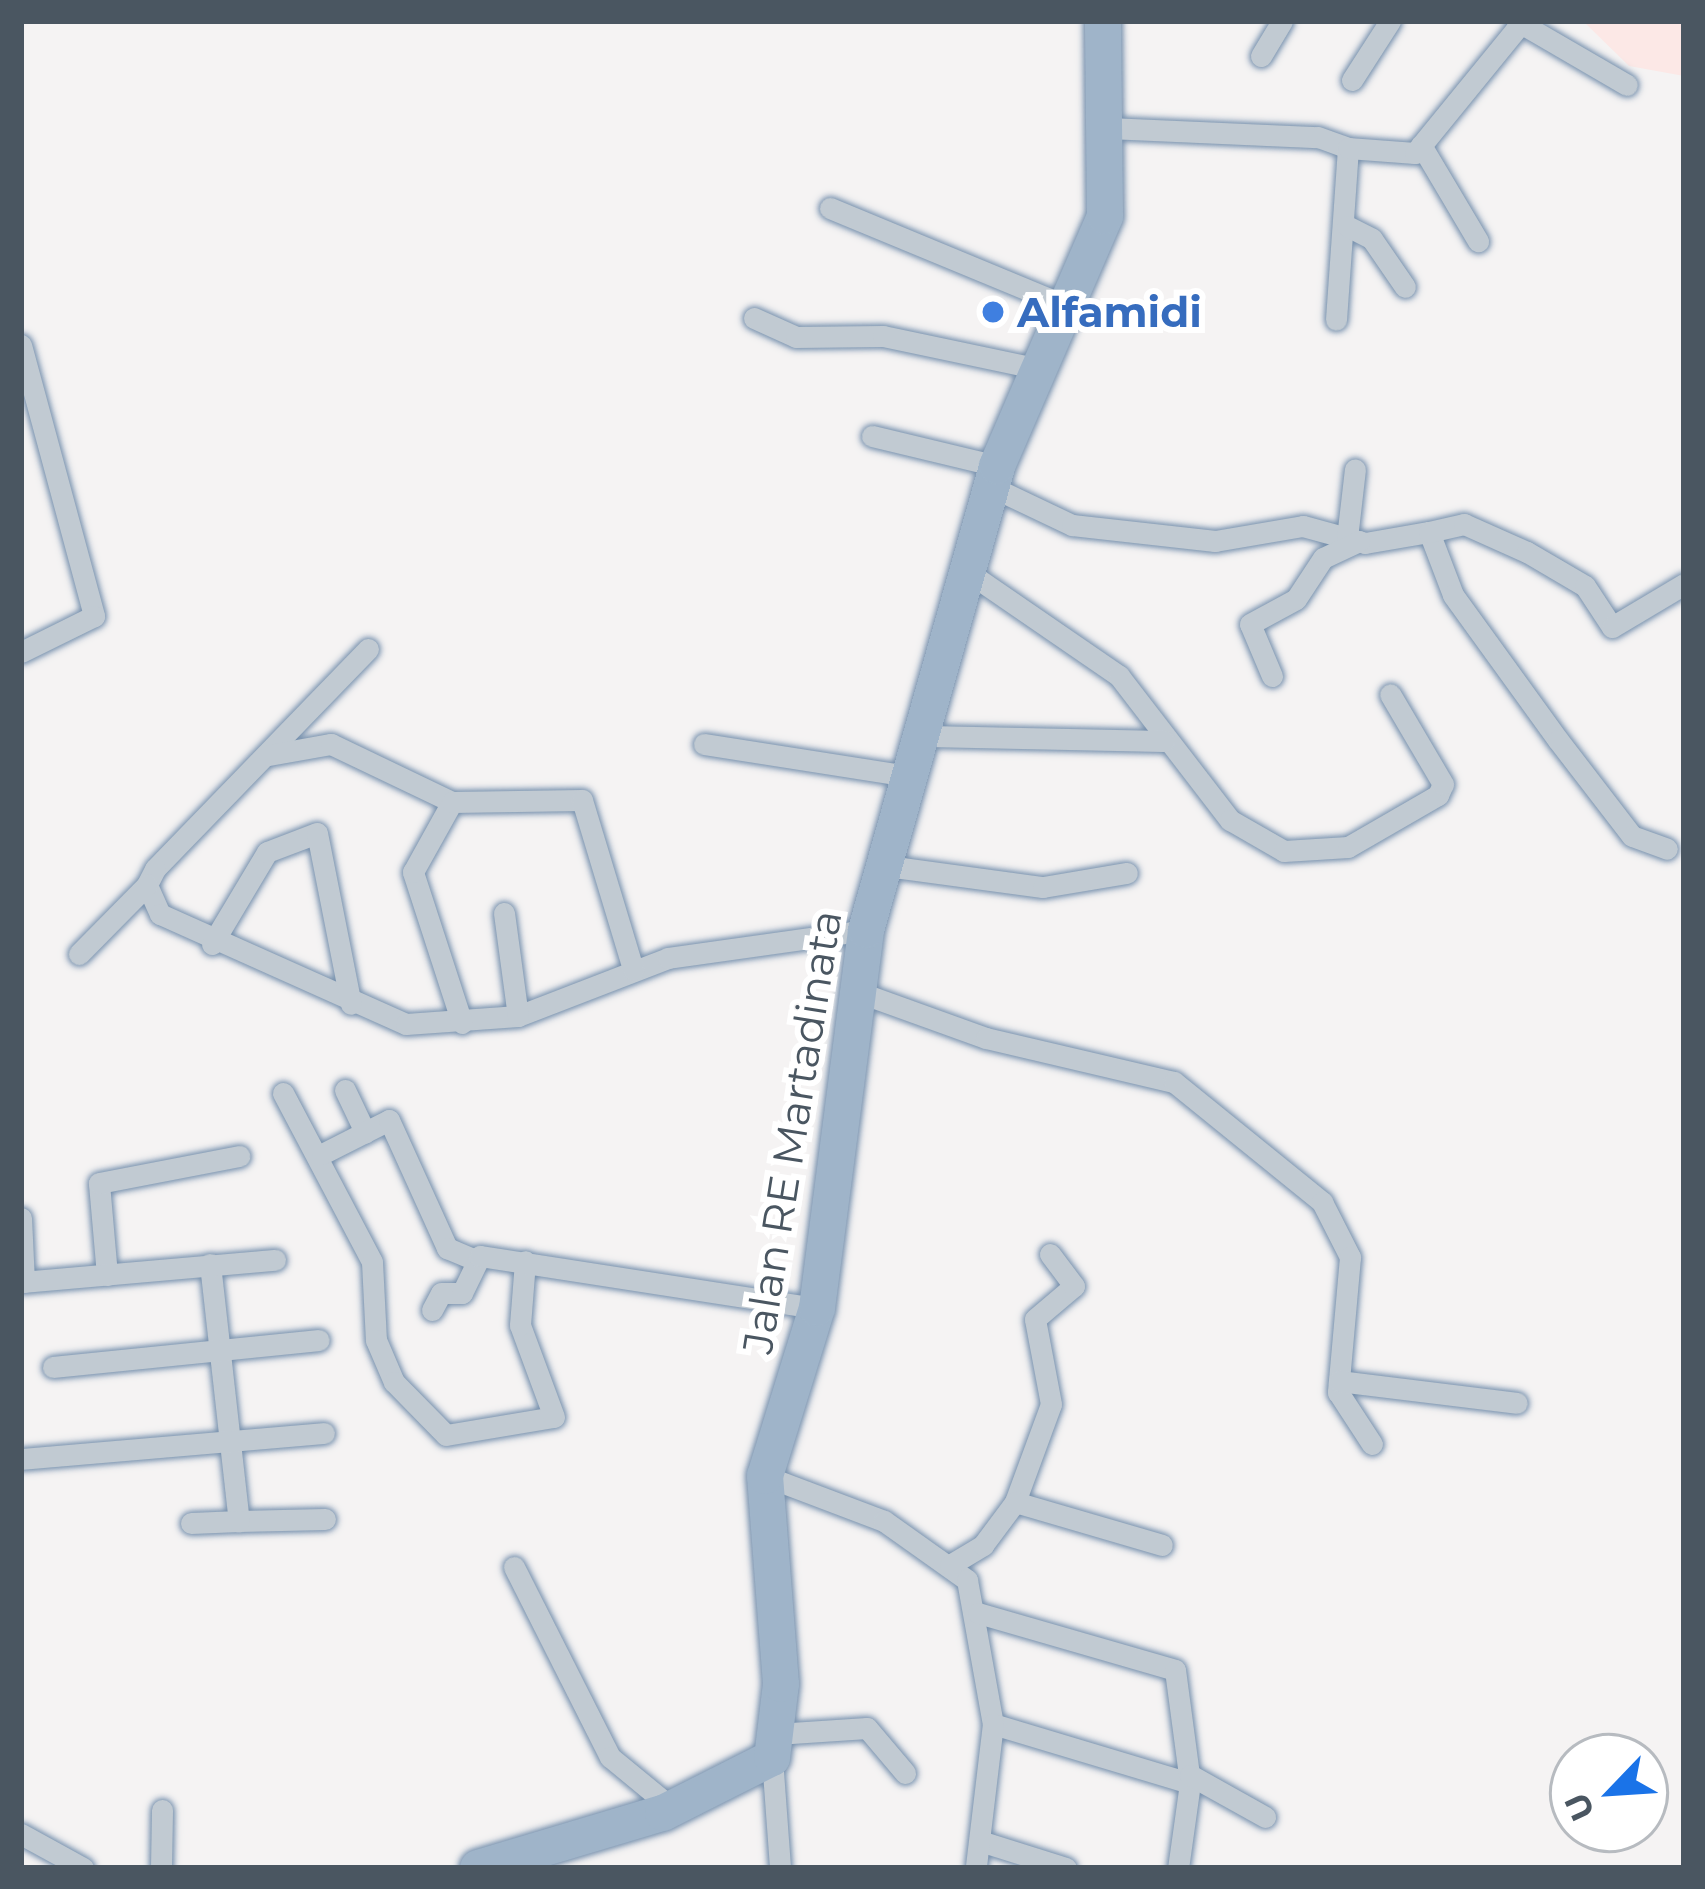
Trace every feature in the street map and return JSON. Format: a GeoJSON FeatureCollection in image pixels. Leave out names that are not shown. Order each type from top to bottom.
{"type":"FeatureCollection","features":[{"type":"Feature","properties":{"kind":"highway","name":"Jalan RE Martadinata"},"geometry":{"type":"LineString","coordinates":[[774,1746],[765,1476],[817,1308],[866,930],[926,736],[965,570],[994,477],[1105,215],[1108,128],[1103,21]]}},
{"type":"Feature","properties":{"kind":"highway"},"geometry":{"type":"LineString","coordinates":[[478,1868],[621,1819],[668,1810],[774,1746]]}},
{"type":"Feature","properties":{"kind":"street"},"geometry":{"type":"LineString","coordinates":[[1261,56],[1282,21]]}},
{"type":"Feature","properties":{"kind":"street"},"geometry":{"type":"LineString","coordinates":[[1352,80],[1390,21]]}},
{"type":"Feature","properties":{"kind":"street"},"geometry":{"type":"LineString","coordinates":[[1108,128],[1318,137],[1348,148],[1407,158],[1519,22],[1627,85]]}},
{"type":"Feature","properties":{"kind":"street"},"geometry":{"type":"LineString","coordinates":[[1421,145],[1478,241]]}},
{"type":"Feature","properties":{"kind":"street"},"geometry":{"type":"LineString","coordinates":[[1336,320],[1348,148]]}},
{"type":"Feature","properties":{"kind":"street"},"geometry":{"type":"LineString","coordinates":[[830,208],[1069,308]]}},
{"type":"Feature","properties":{"kind":"street"},"geometry":{"type":"LineString","coordinates":[[1346,226],[1372,239],[1405,287]]}},
{"type":"Feature","properties":{"kind":"street"},"geometry":{"type":"LineString","coordinates":[[754,318],[796,337],[883,335],[1039,369]]}},
{"type":"Feature","properties":{"kind":"street"},"geometry":{"type":"LineString","coordinates":[[21,345],[94,616],[22,649]]}},
{"type":"Feature","properties":{"kind":"street"},"geometry":{"type":"LineString","coordinates":[[872,436],[994,477],[1072,525],[1215,541],[1303,526],[1353,540],[1464,524],[1527,552],[1585,586],[1612,627],[1684,584]]}},
{"type":"Feature","properties":{"kind":"street"},"geometry":{"type":"LineString","coordinates":[[1353,540],[1355,469]]}},
{"type":"Feature","properties":{"kind":"street"},"geometry":{"type":"LineString","coordinates":[[1429,532],[1453,595],[1558,740],[1632,836],[1667,849]]}},
{"type":"Feature","properties":{"kind":"street"},"geometry":{"type":"LineString","coordinates":[[1272,676],[1250,625],[1296,599],[1323,558],[1353,540]]}},
{"type":"Feature","properties":{"kind":"street"},"geometry":{"type":"LineString","coordinates":[[965,570],[1119,676],[1165,741],[1249,838],[1317,855],[1419,810],[1443,784],[1390,694]]}},
{"type":"Feature","properties":{"kind":"street"},"geometry":{"type":"LineString","coordinates":[[79,954],[368,649]]}},
{"type":"Feature","properties":{"kind":"street"},"geometry":{"type":"LineString","coordinates":[[926,736],[1165,741]]}},
{"type":"Feature","properties":{"kind":"street"},"geometry":{"type":"LineString","coordinates":[[263,758],[331,744],[452,802],[582,800],[632,969]]}},
{"type":"Feature","properties":{"kind":"street"},"geometry":{"type":"LineString","coordinates":[[704,744],[914,777]]}},
{"type":"Feature","properties":{"kind":"street"},"geometry":{"type":"LineString","coordinates":[[452,802],[413,872],[462,1023]]}},
{"type":"Feature","properties":{"kind":"street"},"geometry":{"type":"LineString","coordinates":[[212,944],[267,852],[316,833],[351,1004]]}},
{"type":"Feature","properties":{"kind":"street"},"geometry":{"type":"LineString","coordinates":[[887,866],[1043,886],[1127,873]]}},
{"type":"Feature","properties":{"kind":"street"},"geometry":{"type":"LineString","coordinates":[[147,885],[160,914],[212,944],[406,1024],[518,1016],[632,969],[866,930]]}},
{"type":"Feature","properties":{"kind":"street"},"geometry":{"type":"LineString","coordinates":[[504,913],[518,1016]]}},
{"type":"Feature","properties":{"kind":"street"},"geometry":{"type":"LineString","coordinates":[[858,992],[1042,1054],[1138,1066],[1264,1153],[1348,1234],[1339,1381],[1372,1444]]}},
{"type":"Feature","properties":{"kind":"street"},"geometry":{"type":"LineString","coordinates":[[345,1090],[365,1132]]}},
{"type":"Feature","properties":{"kind":"street"},"geometry":{"type":"LineString","coordinates":[[283,1094],[322,1154],[372,1262],[376,1340],[394,1382],[446,1435],[554,1417],[520,1325],[525,1261]]}},
{"type":"Feature","properties":{"kind":"street"},"geometry":{"type":"LineString","coordinates":[[322,1154],[389,1120],[447,1248],[473,1258],[525,1261],[817,1308]]}},
{"type":"Feature","properties":{"kind":"street"},"geometry":{"type":"LineString","coordinates":[[107,1275],[99,1184],[239,1156]]}},
{"type":"Feature","properties":{"kind":"street"},"geometry":{"type":"LineString","coordinates":[[21,1218],[22,1282],[275,1260]]}},
{"type":"Feature","properties":{"kind":"street"},"geometry":{"type":"LineString","coordinates":[[950,1565],[983,1545],[1015,1502],[1051,1404],[1035,1319],[1074,1286],[1050,1254]]}},
{"type":"Feature","properties":{"kind":"street"},"geometry":{"type":"LineString","coordinates":[[432,1310],[441,1292],[462,1293],[473,1258]]}},
{"type":"Feature","properties":{"kind":"street"},"geometry":{"type":"LineString","coordinates":[[210,1264],[215,1353],[231,1439],[239,1520]]}},
{"type":"Feature","properties":{"kind":"street"},"geometry":{"type":"LineString","coordinates":[[53,1367],[319,1340]]}},
{"type":"Feature","properties":{"kind":"street"},"geometry":{"type":"LineString","coordinates":[[1339,1381],[1517,1402]]}},
{"type":"Feature","properties":{"kind":"street"},"geometry":{"type":"LineString","coordinates":[[21,1460],[324,1433]]}},
{"type":"Feature","properties":{"kind":"street"},"geometry":{"type":"LineString","coordinates":[[765,1476],[884,1521],[950,1565],[978,1612],[993,1724],[976,1866]]}},
{"type":"Feature","properties":{"kind":"street"},"geometry":{"type":"LineString","coordinates":[[1015,1502],[1162,1545]]}},
{"type":"Feature","properties":{"kind":"street"},"geometry":{"type":"LineString","coordinates":[[191,1523],[325,1520]]}},
{"type":"Feature","properties":{"kind":"street"},"geometry":{"type":"LineString","coordinates":[[514,1567],[610,1757],[668,1810]]}},
{"type":"Feature","properties":{"kind":"street"},"geometry":{"type":"LineString","coordinates":[[978,1612],[1175,1670],[1190,1779],[1178,1868]]}},
{"type":"Feature","properties":{"kind":"street"},"geometry":{"type":"LineString","coordinates":[[993,1724],[1190,1779],[1265,1817]]}},
{"type":"Feature","properties":{"kind":"street"},"geometry":{"type":"LineString","coordinates":[[780,1868],[774,1746],[867,1728],[905,1773]]}},
{"type":"Feature","properties":{"kind":"street"},"geometry":{"type":"LineString","coordinates":[[161,1868],[162,1810]]}},
{"type":"Feature","properties":{"kind":"street"},"geometry":{"type":"LineString","coordinates":[[21,1834],[83,1868]]}},
{"type":"Feature","properties":{"kind":"street"},"geometry":{"type":"LineString","coordinates":[[980,1840],[1066,1868]]}},
{"type":"Feature","properties":{"kind":"shaded area"},"geometry":{"type":"Polygon","coordinates":[[[1583,21],[1684,21],[1684,76],[1629,66],[1583,21]]]}},
{"type":"Feature","properties":{"kind":"place","name":"Alfamidi"},"geometry":{"type":"Point","coordinates":[993,312]}}]}
